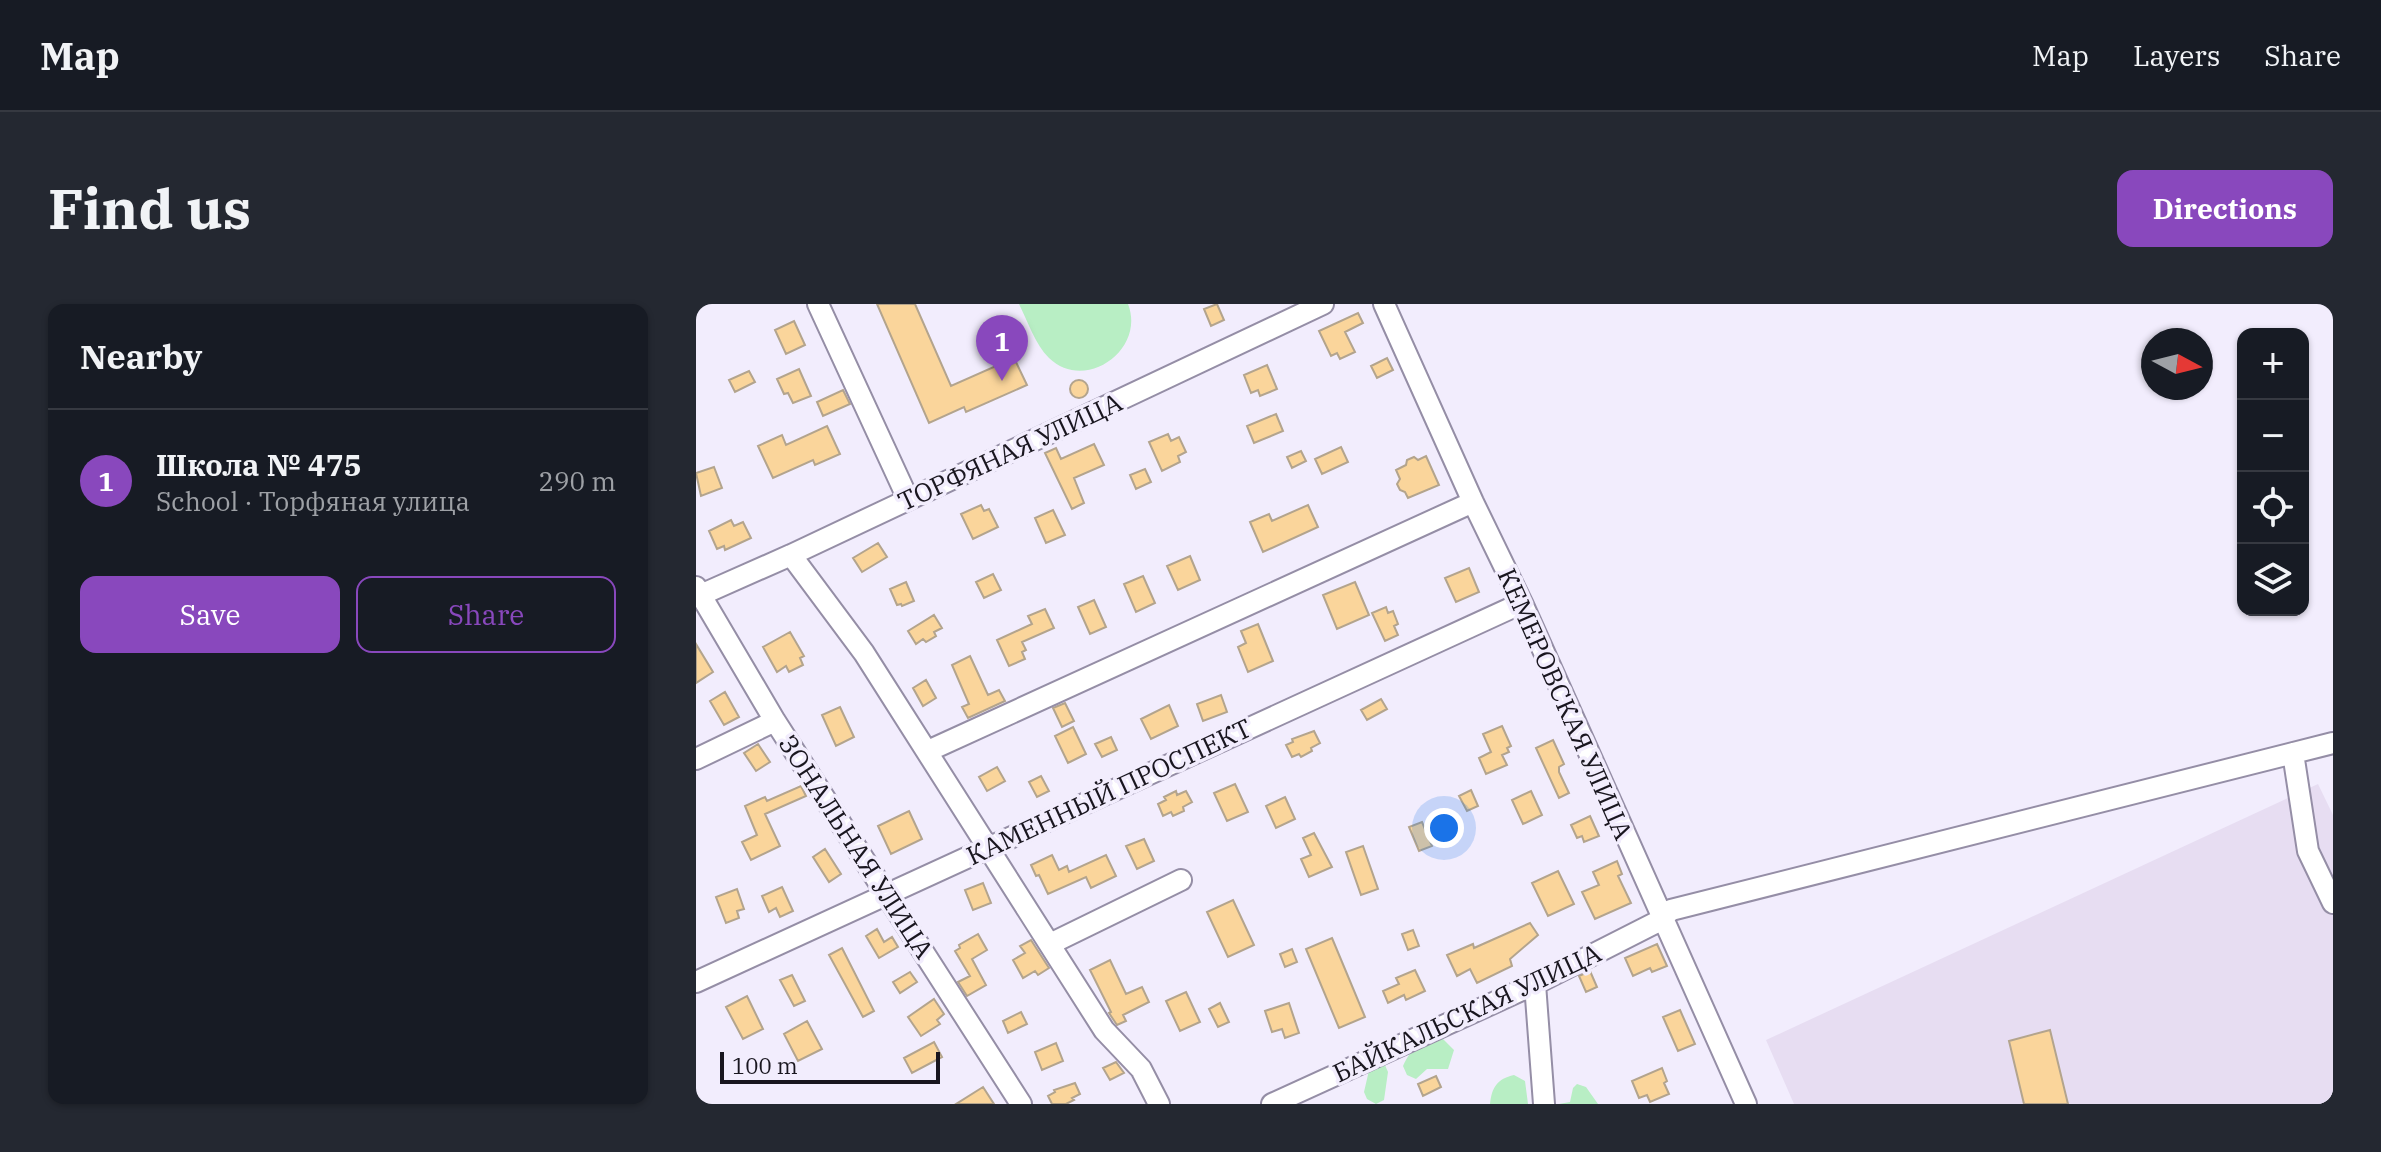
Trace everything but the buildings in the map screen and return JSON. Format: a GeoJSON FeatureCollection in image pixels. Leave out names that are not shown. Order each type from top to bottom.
{"type":"FeatureCollection","features":[{"type":"Feature","properties":{"kind":"street"},"geometry":{"type":"LineString","coordinates":[[818,304],[908,499]]}},
{"type":"Feature","properties":{"kind":"street","name":"ТОРФЯНАЯ УЛИЦА"},"geometry":{"type":"LineString","coordinates":[[697,593],[791,555],[1323,304]]}},
{"type":"Feature","properties":{"kind":"street","name":"КЕМЕРОВСКАЯ УЛИЦА"},"geometry":{"type":"LineString","coordinates":[[1384,304],[1522,603],[1661,920],[1746,1104]]}},
{"type":"Feature","properties":{"kind":"street"},"geometry":{"type":"LineString","coordinates":[[928,751],[1473,502]]}},
{"type":"Feature","properties":{"kind":"street"},"geometry":{"type":"LineString","coordinates":[[791,555],[864,653],[1104,1030],[1141,1069],[1159,1104]]}},
{"type":"Feature","properties":{"kind":"street","name":"ЗОНАЛЬНАЯ УЛИЦА"},"geometry":{"type":"LineString","coordinates":[[697,593],[775,721],[1021,1104]]}},
{"type":"Feature","properties":{"kind":"street","name":"КАМЕННЫЙ ПРОСПЕКТ"},"geometry":{"type":"LineString","coordinates":[[696,982],[1522,603]]}},
{"type":"Feature","properties":{"kind":"street"},"geometry":{"type":"LineString","coordinates":[[696,759],[775,721]]}},
{"type":"Feature","properties":{"kind":"street","name":"БАЙКАЛЬСКАЯ УЛИЦА"},"geometry":{"type":"LineString","coordinates":[[1272,1104],[1535,984],[1661,920],[1671,910],[2333,743]]}},
{"type":"Feature","properties":{"kind":"street"},"geometry":{"type":"LineString","coordinates":[[2293,753],[2308,851],[2333,903]]}},
{"type":"Feature","properties":{"kind":"street"},"geometry":{"type":"LineString","coordinates":[[1050,944],[1181,880]]}},
{"type":"Feature","properties":{"kind":"street"},"geometry":{"type":"LineString","coordinates":[[1535,984],[1544,1104]]}},
{"type":"Feature","properties":{"kind":"shaded area"},"geometry":{"type":"Polygon","coordinates":[[[2318,784],[2333,815],[2333,1104],[1794,1104],[1766,1040],[2318,784]]]}},
{"type":"Feature","properties":{"kind":"green space"},"geometry":{"type":"Polygon","coordinates":[[[1019,304],[1128,304],[1131,321],[1128,337],[1120,351],[1095,368],[1079,371],[1063,368],[1049,358],[1040,346],[1019,304]]]}},
{"type":"Feature","properties":{"kind":"green space"},"geometry":{"type":"Polygon","coordinates":[[[1443,1039],[1454,1050],[1448,1069],[1427,1069],[1416,1079],[1407,1075],[1403,1066],[1414,1049],[1423,1043],[1443,1039]]]}},
{"type":"Feature","properties":{"kind":"green space"},"geometry":{"type":"Polygon","coordinates":[[[1385,1065],[1388,1072],[1384,1100],[1376,1104],[1367,1099],[1364,1092],[1370,1066],[1385,1065]]]}},
{"type":"Feature","properties":{"kind":"green space"},"geometry":{"type":"Polygon","coordinates":[[[1514,1075],[1525,1081],[1528,1104],[1490,1104],[1496,1085],[1514,1075]]]}},
{"type":"Feature","properties":{"kind":"green space"},"geometry":{"type":"Polygon","coordinates":[[[1577,1084],[1586,1087],[1598,1104],[1559,1104],[1570,1102],[1577,1084]]]}},
{"type":"Feature","properties":{"kind":"place","name":"Школа № 475"},"geometry":{"type":"Point","coordinates":[1002,381]}}]}
